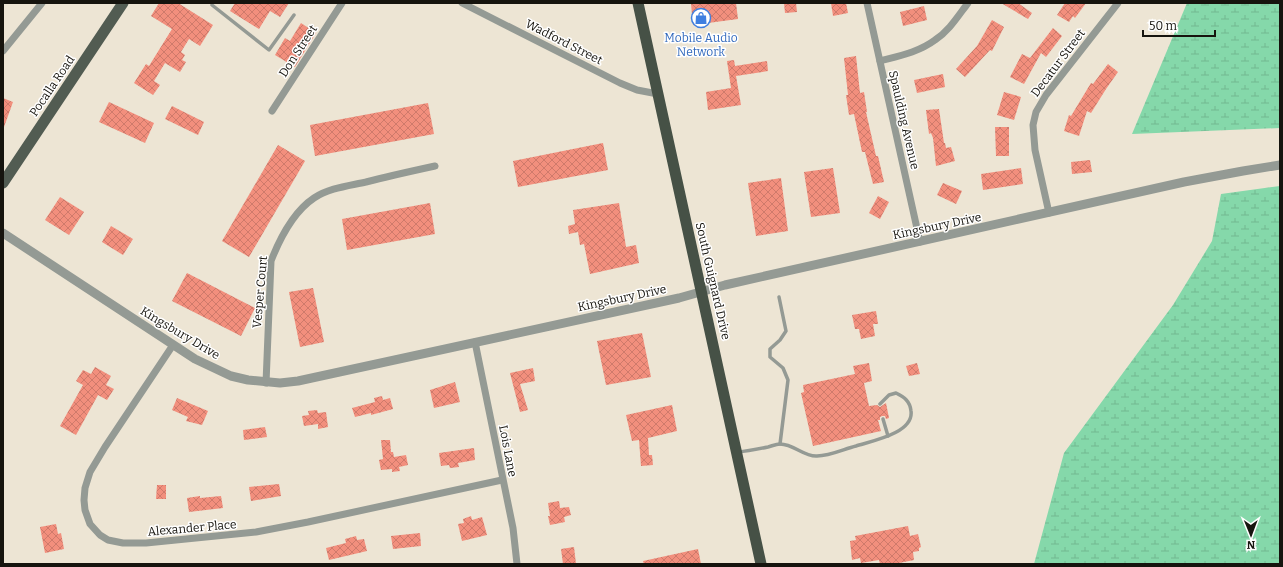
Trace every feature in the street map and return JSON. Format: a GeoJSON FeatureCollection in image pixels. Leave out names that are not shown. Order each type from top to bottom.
{"type":"FeatureCollection","features":[{"type":"Feature","properties":{"kind":"highway","name":"South Guignard Drive"},"geometry":{"type":"LineString","coordinates":[[638,3],[761,564]]}},
{"type":"Feature","properties":{"kind":"main road","name":"Pocalla Road"},"geometry":{"type":"LineString","coordinates":[[3,183],[123,3]]}},
{"type":"Feature","properties":{"kind":"street"},"geometry":{"type":"LineString","coordinates":[[3,51],[42,3]]}},
{"type":"Feature","properties":{"kind":"street","name":"Don Street"},"geometry":{"type":"LineString","coordinates":[[272,111],[342,3]]}},
{"type":"Feature","properties":{"kind":"street","name":"Wadford Street"},"geometry":{"type":"LineString","coordinates":[[462,3],[620,83],[637,90],[658,94]]}},
{"type":"Feature","properties":{"kind":"street","name":"Spaulding Avenue"},"geometry":{"type":"LineString","coordinates":[[867,3],[920,242]]}},
{"type":"Feature","properties":{"kind":"street"},"geometry":{"type":"LineString","coordinates":[[880,61],[910,52],[931,43],[950,27],[968,3]]}},
{"type":"Feature","properties":{"kind":"street","name":"Decatur Street"},"geometry":{"type":"LineString","coordinates":[[1049,213],[1035,150],[1033,125],[1036,112],[1046,95],[1118,3]]}},
{"type":"Feature","properties":{"kind":"street","name":"Vesper Court"},"geometry":{"type":"LineString","coordinates":[[266,383],[272,261],[276,248],[286,229],[300,210],[313,198],[330,190],[435,166]]}},
{"type":"Feature","properties":{"kind":"street","name":"Kingsbury Drive"},"geometry":{"type":"LineString","coordinates":[[3,233],[173,346],[195,359],[231,376],[266,383],[280,383],[298,381],[679,298],[726,285],[1184,182],[1280,166]]}},
{"type":"Feature","properties":{"kind":"street","name":"Lois Lane"},"geometry":{"type":"LineString","coordinates":[[475,342],[513,528],[517,564]]}},
{"type":"Feature","properties":{"kind":"street","name":"Alexander Place"},"geometry":{"type":"LineString","coordinates":[[173,346],[105,447],[90,472],[85,488],[85,510],[90,524],[100,535],[108,540],[123,543],[146,543],[256,532],[502,480]]}},
{"type":"Feature","properties":{"kind":"lane"},"geometry":{"type":"LineString","coordinates":[[212,4],[269,50],[294,15]]}},
{"type":"Feature","properties":{"kind":"lane"},"geometry":{"type":"LineString","coordinates":[[779,297],[786,330],[780,340],[770,349],[770,357],[783,368],[788,380],[780,444]]}},
{"type":"Feature","properties":{"kind":"lane"},"geometry":{"type":"LineString","coordinates":[[737,453],[780,444],[789,445],[808,455],[827,455],[888,436],[898,432],[908,423],[911,414],[910,406],[905,398],[896,393],[888,395],[880,404]]}},
{"type":"Feature","properties":{"kind":"lane"},"geometry":{"type":"LineString","coordinates":[[883,420],[888,436]]}},
{"type":"Feature","properties":{"kind":"green space"},"geometry":{"type":"Polygon","coordinates":[[[1187,3],[1280,3],[1280,128],[1132,134],[1187,3]]]}},
{"type":"Feature","properties":{"kind":"green space"},"geometry":{"type":"Polygon","coordinates":[[[1280,186],[1280,564],[1034,564],[1064,453],[1173,305],[1212,241],[1221,194],[1280,186]]]}},
{"type":"Feature","properties":{"kind":"building"},"geometry":{"type":"Polygon","coordinates":[[[159,3],[178,3],[213,25],[200,46],[189,39],[181,52],[185,55],[182,60],[186,62],[180,72],[165,63],[154,81],[160,85],[153,95],[134,83],[146,64],[149,66],[172,29],[151,16],[159,3]]]}},
{"type":"Feature","properties":{"kind":"building"},"geometry":{"type":"Polygon","coordinates":[[[235,3],[289,3],[280,17],[270,11],[259,29],[230,11],[235,3]]]}},
{"type":"Feature","properties":{"kind":"building"},"geometry":{"type":"Polygon","coordinates":[[[736,3],[738,19],[693,25],[691,4],[736,3]]]}},
{"type":"Feature","properties":{"kind":"building"},"geometry":{"type":"Polygon","coordinates":[[[784,3],[796,3],[797,12],[785,13],[784,3]]]}},
{"type":"Feature","properties":{"kind":"building"},"geometry":{"type":"Polygon","coordinates":[[[831,3],[846,3],[848,13],[833,16],[831,3]]]}},
{"type":"Feature","properties":{"kind":"building"},"geometry":{"type":"Polygon","coordinates":[[[1001,3],[1018,3],[1032,13],[1028,19],[1001,3]]]}},
{"type":"Feature","properties":{"kind":"building"},"geometry":{"type":"Polygon","coordinates":[[[1065,3],[1086,3],[1075,18],[1073,16],[1069,22],[1057,15],[1065,3]]]}},
{"type":"Feature","properties":{"kind":"building"},"geometry":{"type":"Polygon","coordinates":[[[924,6],[927,20],[903,26],[900,12],[924,6]]]}},
{"type":"Feature","properties":{"kind":"building"},"geometry":{"type":"Polygon","coordinates":[[[992,20],[1004,27],[992,51],[990,50],[965,77],[956,69],[977,46],[992,20]]]}},
{"type":"Feature","properties":{"kind":"building"},"geometry":{"type":"Polygon","coordinates":[[[301,23],[316,33],[295,67],[275,55],[285,38],[290,41],[301,23]]]}},
{"type":"Feature","properties":{"kind":"building"},"geometry":{"type":"Polygon","coordinates":[[[1053,28],[1062,36],[1046,57],[1041,53],[1024,84],[1010,77],[1022,54],[1030,58],[1053,28]]]}},
{"type":"Feature","properties":{"kind":"building"},"geometry":{"type":"Polygon","coordinates":[[[856,56],[860,93],[864,92],[866,112],[876,156],[878,156],[884,182],[873,184],[865,152],[862,152],[854,114],[849,115],[846,95],[848,95],[844,58],[856,56]]]}},
{"type":"Feature","properties":{"kind":"building"},"geometry":{"type":"Polygon","coordinates":[[[734,60],[735,66],[767,61],[768,71],[736,76],[741,105],[708,110],[706,92],[731,88],[727,61],[734,60]]]}},
{"type":"Feature","properties":{"kind":"building"},"geometry":{"type":"Polygon","coordinates":[[[1108,64],[1118,72],[1091,113],[1087,111],[1079,136],[1064,131],[1069,115],[1071,116],[1091,83],[1093,84],[1108,64]]]}},
{"type":"Feature","properties":{"kind":"building"},"geometry":{"type":"Polygon","coordinates":[[[943,74],[945,87],[917,93],[914,80],[943,74]]]}},
{"type":"Feature","properties":{"kind":"building"},"geometry":{"type":"Polygon","coordinates":[[[1004,92],[1021,97],[1014,120],[997,115],[1004,92]]]}},
{"type":"Feature","properties":{"kind":"building"},"geometry":{"type":"Polygon","coordinates":[[[3,98],[13,102],[4,127],[3,127],[3,98]]]}},
{"type":"Feature","properties":{"kind":"building"},"geometry":{"type":"Polygon","coordinates":[[[109,102],[154,123],[145,143],[99,122],[109,102]]]}},
{"type":"Feature","properties":{"kind":"building"},"geometry":{"type":"Polygon","coordinates":[[[428,103],[434,134],[315,156],[310,125],[428,103]]]}},
{"type":"Feature","properties":{"kind":"building"},"geometry":{"type":"Polygon","coordinates":[[[172,106],[204,122],[198,135],[165,119],[172,106]]]}},
{"type":"Feature","properties":{"kind":"building"},"geometry":{"type":"Polygon","coordinates":[[[939,109],[944,143],[946,148],[951,147],[955,161],[936,166],[933,138],[931,133],[929,134],[926,110],[939,109]]]}},
{"type":"Feature","properties":{"kind":"building"},"geometry":{"type":"Polygon","coordinates":[[[995,127],[1009,127],[1009,156],[996,156],[995,127]]]}},
{"type":"Feature","properties":{"kind":"building"},"geometry":{"type":"Polygon","coordinates":[[[603,143],[608,170],[518,187],[513,161],[603,143]]]}},
{"type":"Feature","properties":{"kind":"building"},"geometry":{"type":"Polygon","coordinates":[[[278,145],[305,161],[249,257],[222,241],[278,145]]]}},
{"type":"Feature","properties":{"kind":"building"},"geometry":{"type":"Polygon","coordinates":[[[1090,160],[1092,172],[1072,174],[1071,162],[1090,160]]]}},
{"type":"Feature","properties":{"kind":"building"},"geometry":{"type":"Polygon","coordinates":[[[833,168],[840,213],[811,217],[804,172],[833,168]]]}},
{"type":"Feature","properties":{"kind":"building"},"geometry":{"type":"Polygon","coordinates":[[[1021,168],[1023,184],[983,190],[981,174],[1021,168]]]}},
{"type":"Feature","properties":{"kind":"building"},"geometry":{"type":"Polygon","coordinates":[[[781,178],[788,231],[756,236],[748,183],[781,178]]]}},
{"type":"Feature","properties":{"kind":"building"},"geometry":{"type":"Polygon","coordinates":[[[943,183],[962,191],[956,204],[937,195],[943,183]]]}},
{"type":"Feature","properties":{"kind":"building"},"geometry":{"type":"Polygon","coordinates":[[[878,196],[889,202],[880,219],[869,213],[878,196]]]}},
{"type":"Feature","properties":{"kind":"building"},"geometry":{"type":"Polygon","coordinates":[[[60,197],[84,212],[69,235],[45,220],[60,197]]]}},
{"type":"Feature","properties":{"kind":"building"},"geometry":{"type":"Polygon","coordinates":[[[430,203],[435,234],[347,250],[342,219],[430,203]]]}},
{"type":"Feature","properties":{"kind":"building"},"geometry":{"type":"Polygon","coordinates":[[[619,203],[626,247],[636,245],[639,263],[590,274],[584,244],[580,245],[578,232],[569,234],[568,226],[575,224],[573,210],[619,203]]]}},
{"type":"Feature","properties":{"kind":"building"},"geometry":{"type":"Polygon","coordinates":[[[111,226],[133,239],[123,255],[102,242],[111,226]]]}},
{"type":"Feature","properties":{"kind":"building"},"geometry":{"type":"Polygon","coordinates":[[[187,273],[255,308],[241,336],[172,301],[187,273]]]}},
{"type":"Feature","properties":{"kind":"building"},"geometry":{"type":"Polygon","coordinates":[[[313,288],[324,342],[300,347],[289,292],[313,288]]]}},
{"type":"Feature","properties":{"kind":"building"},"geometry":{"type":"Polygon","coordinates":[[[876,311],[878,324],[873,324],[875,336],[861,339],[859,329],[855,329],[852,315],[876,311]]]}},
{"type":"Feature","properties":{"kind":"building"},"geometry":{"type":"Polygon","coordinates":[[[642,333],[651,377],[606,385],[597,341],[642,333]]]}},
{"type":"Feature","properties":{"kind":"building"},"geometry":{"type":"Polygon","coordinates":[[[869,363],[872,381],[864,383],[869,406],[877,405],[880,407],[886,403],[889,418],[886,419],[885,416],[882,416],[880,417],[880,420],[878,420],[881,431],[813,446],[801,393],[804,392],[803,385],[855,374],[853,366],[869,363]]]}},
{"type":"Feature","properties":{"kind":"building"},"geometry":{"type":"Polygon","coordinates":[[[917,363],[920,374],[909,376],[906,366],[917,363]]]}},
{"type":"Feature","properties":{"kind":"building"},"geometry":{"type":"Polygon","coordinates":[[[95,367],[111,376],[106,385],[114,389],[107,400],[98,395],[76,435],[60,426],[83,385],[76,381],[83,370],[91,374],[95,367]]]}},
{"type":"Feature","properties":{"kind":"building"},"geometry":{"type":"Polygon","coordinates":[[[533,368],[535,381],[520,384],[528,410],[520,412],[510,373],[533,368]]]}},
{"type":"Feature","properties":{"kind":"building"},"geometry":{"type":"Polygon","coordinates":[[[455,382],[460,402],[434,408],[430,390],[455,382]]]}},
{"type":"Feature","properties":{"kind":"building"},"geometry":{"type":"Polygon","coordinates":[[[382,396],[383,400],[390,398],[393,409],[371,415],[371,413],[355,417],[352,408],[375,402],[374,398],[382,396]]]}},
{"type":"Feature","properties":{"kind":"building"},"geometry":{"type":"Polygon","coordinates":[[[177,398],[208,411],[202,425],[186,421],[188,417],[172,410],[177,398]]]}},
{"type":"Feature","properties":{"kind":"building"},"geometry":{"type":"Polygon","coordinates":[[[672,405],[677,431],[648,438],[649,455],[652,455],[653,465],[641,466],[639,440],[632,441],[626,415],[672,405]]]}},
{"type":"Feature","properties":{"kind":"building"},"geometry":{"type":"Polygon","coordinates":[[[317,410],[318,413],[326,412],[328,427],[318,429],[318,424],[304,426],[302,416],[309,415],[308,411],[317,410]]]}},
{"type":"Feature","properties":{"kind":"building"},"geometry":{"type":"Polygon","coordinates":[[[265,427],[267,437],[244,440],[243,430],[265,427]]]}},
{"type":"Feature","properties":{"kind":"building"},"geometry":{"type":"Polygon","coordinates":[[[381,440],[390,440],[391,452],[393,452],[394,457],[406,455],[408,465],[399,467],[400,471],[392,472],[392,469],[381,470],[379,460],[383,459],[381,440]]]}},
{"type":"Feature","properties":{"kind":"building"},"geometry":{"type":"Polygon","coordinates":[[[474,448],[475,460],[458,463],[459,467],[450,468],[449,465],[441,466],[439,453],[474,448]]]}},
{"type":"Feature","properties":{"kind":"building"},"geometry":{"type":"Polygon","coordinates":[[[279,484],[281,496],[251,501],[249,487],[279,484]]]}},
{"type":"Feature","properties":{"kind":"building"},"geometry":{"type":"Polygon","coordinates":[[[157,485],[166,485],[166,499],[156,499],[157,485]]]}},
{"type":"Feature","properties":{"kind":"building"},"geometry":{"type":"Polygon","coordinates":[[[200,496],[200,498],[221,496],[223,508],[189,512],[187,498],[200,496]]]}},
{"type":"Feature","properties":{"kind":"building"},"geometry":{"type":"Polygon","coordinates":[[[559,501],[560,508],[569,507],[571,515],[564,517],[565,522],[550,525],[548,503],[559,501]]]}},
{"type":"Feature","properties":{"kind":"building"},"geometry":{"type":"Polygon","coordinates":[[[471,516],[472,520],[482,517],[487,535],[462,541],[458,524],[464,523],[463,519],[471,516]]]}},
{"type":"Feature","properties":{"kind":"building"},"geometry":{"type":"Polygon","coordinates":[[[56,524],[58,534],[61,533],[64,549],[45,553],[40,527],[56,524]]]}},
{"type":"Feature","properties":{"kind":"building"},"geometry":{"type":"Polygon","coordinates":[[[908,526],[910,536],[918,534],[921,547],[919,548],[919,551],[913,552],[914,560],[894,564],[880,564],[879,560],[861,563],[860,558],[852,560],[850,541],[856,540],[855,536],[908,526]]]}},
{"type":"Feature","properties":{"kind":"building"},"geometry":{"type":"Polygon","coordinates":[[[420,533],[421,546],[393,549],[391,536],[420,533]]]}},
{"type":"Feature","properties":{"kind":"building"},"geometry":{"type":"Polygon","coordinates":[[[356,536],[357,540],[364,539],[367,551],[329,560],[326,548],[346,543],[345,539],[356,536]]]}},
{"type":"Feature","properties":{"kind":"building"},"geometry":{"type":"Polygon","coordinates":[[[574,547],[576,564],[563,564],[561,549],[574,547]]]}},
{"type":"Feature","properties":{"kind":"building"},"geometry":{"type":"Polygon","coordinates":[[[698,549],[701,564],[644,564],[643,561],[698,549]]]}},
{"type":"Feature","properties":{"kind":"place","name":"Mobile Audio Network"},"geometry":{"type":"Point","coordinates":[701,18]}}]}
